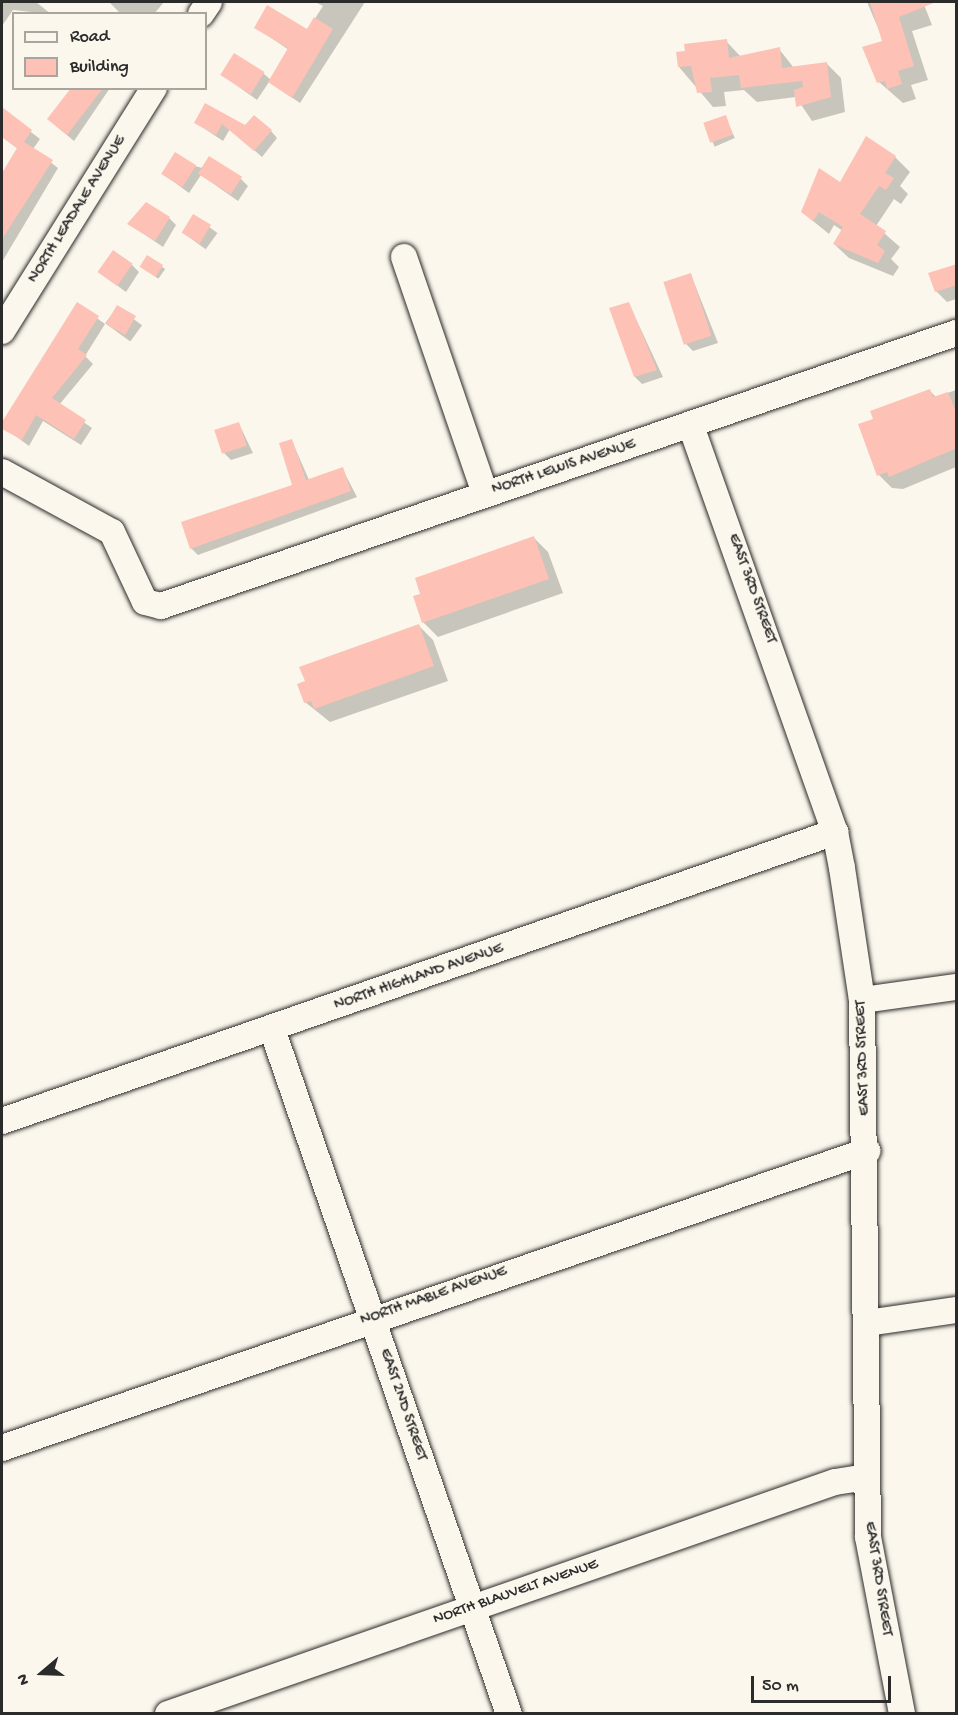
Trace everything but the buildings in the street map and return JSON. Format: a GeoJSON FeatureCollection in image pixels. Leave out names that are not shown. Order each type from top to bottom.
{"type":"FeatureCollection","features":[{"type":"Feature","properties":{"kind":"street","name":"NORTH LEADALE AVENUE"},"geometry":{"type":"LineString","coordinates":[[2,331],[153,90]]}},
{"type":"Feature","properties":{"kind":"street"},"geometry":{"type":"LineString","coordinates":[[404,257],[485,494]]}},
{"type":"Feature","properties":{"kind":"street","name":"NORTH LEWIS AVENUE"},"geometry":{"type":"LineString","coordinates":[[2,471],[112,532],[145,602],[171,604],[957,333]]}},
{"type":"Feature","properties":{"kind":"street","name":"EAST 3RD STREET"},"geometry":{"type":"LineString","coordinates":[[692,426],[836,832],[862,1000],[867,1151],[865,1477],[872,1566],[902,1713]]}},
{"type":"Feature","properties":{"kind":"street","name":"NORTH HIGHLAND AVENUE"},"geometry":{"type":"LineString","coordinates":[[2,1122],[836,832]]}},
{"type":"Feature","properties":{"kind":"street"},"geometry":{"type":"LineString","coordinates":[[862,1000],[957,987]]}},
{"type":"Feature","properties":{"kind":"street","name":"EAST 2ND STREET"},"geometry":{"type":"LineString","coordinates":[[272,1029],[509,1713]]}},
{"type":"Feature","properties":{"kind":"street","name":"NORTH MABLE AVENUE"},"geometry":{"type":"LineString","coordinates":[[2,1448],[372,1318],[867,1151]]}},
{"type":"Feature","properties":{"kind":"street"},"geometry":{"type":"LineString","coordinates":[[867,1323],[957,1310]]}},
{"type":"Feature","properties":{"kind":"street","name":"NORTH BLAUVELT AVENUE"},"geometry":{"type":"LineString","coordinates":[[172,1713],[472,1608],[865,1477]]}}]}
